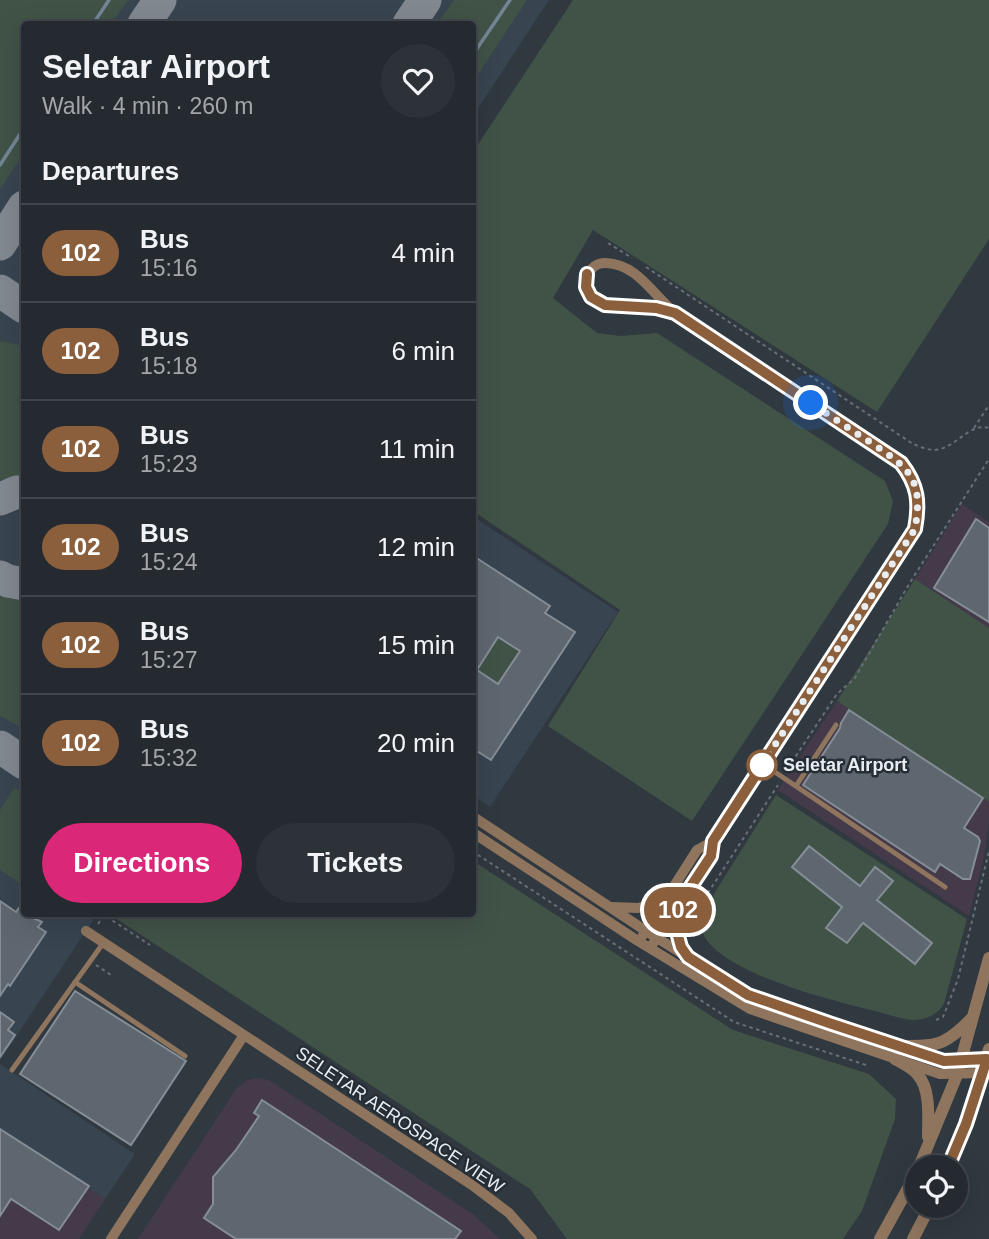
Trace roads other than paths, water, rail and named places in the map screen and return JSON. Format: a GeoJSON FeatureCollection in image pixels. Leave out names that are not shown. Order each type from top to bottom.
{"type":"FeatureCollection","features":[{"type":"Feature","properties":{"kind":"street"},"geometry":{"type":"LineString","coordinates":[[650,948],[711,856],[713,841],[915,529],[919,507],[916,489],[901,463],[675,313],[639,277],[617,265],[603,262],[587,274],[586,287],[591,297],[605,305],[656,308],[675,313]]}},
{"type":"Feature","properties":{"kind":"street"},"geometry":{"type":"LineString","coordinates":[[476,819],[748,995],[896,1052],[940,1074],[986,1073]]}},
{"type":"Feature","properties":{"kind":"street"},"geometry":{"type":"LineString","coordinates":[[476,835],[638,941],[750,1009],[896,1052],[944,1061],[988,1056],[986,1073],[953,1155]]}},
{"type":"Feature","properties":{"kind":"street"},"geometry":{"type":"LineString","coordinates":[[638,941],[697,850],[713,841]]}},
{"type":"Feature","properties":{"kind":"street"},"geometry":{"type":"LineString","coordinates":[[523,864],[530,854]]}},
{"type":"Feature","properties":{"kind":"street"},"geometry":{"type":"LineString","coordinates":[[609,906],[638,908],[666,900]]}},
{"type":"Feature","properties":{"kind":"street"},"geometry":{"type":"LineString","coordinates":[[678,906],[678,936],[688,957]]}},
{"type":"Feature","properties":{"kind":"street","name":"SELETAR AEROSPACE VIEW"},"geometry":{"type":"LineString","coordinates":[[89,932],[472,1185],[509,1213],[532,1239]]}},
{"type":"Feature","properties":{"kind":"street"},"geometry":{"type":"LineString","coordinates":[[924,1155],[957,1075],[989,958]]}},
{"type":"Feature","properties":{"kind":"street"},"geometry":{"type":"LineString","coordinates":[[896,1052],[934,1046],[960,1031],[973,1017]]}},
{"type":"Feature","properties":{"kind":"street"},"geometry":{"type":"LineString","coordinates":[[111,1239],[244,1035]]}},
{"type":"Feature","properties":{"kind":"street"},"geometry":{"type":"LineString","coordinates":[[896,1052],[918,1073],[923,1084],[927,1100],[928,1144]]}},
{"type":"Feature","properties":{"kind":"street"},"geometry":{"type":"LineString","coordinates":[[880,1239],[905,1194]]}},
{"type":"Feature","properties":{"kind":"street"},"geometry":{"type":"LineString","coordinates":[[913,1239],[924,1218]]}},
{"type":"Feature","properties":{"kind":"lane"},"geometry":{"type":"LineString","coordinates":[[796,786],[836,725]]}},
{"type":"Feature","properties":{"kind":"lane"},"geometry":{"type":"LineString","coordinates":[[763,764],[945,887]]}},
{"type":"Feature","properties":{"kind":"lane"},"geometry":{"type":"LineString","coordinates":[[12,1070],[104,942]]}},
{"type":"Feature","properties":{"kind":"lane"},"geometry":{"type":"LineString","coordinates":[[75,982],[186,1056]]}},
{"type":"Feature","properties":{"kind":"waterway"},"geometry":{"type":"LineString","coordinates":[[95,21],[109,0]]}},
{"type":"Feature","properties":{"kind":"waterway"},"geometry":{"type":"LineString","coordinates":[[476,50],[510,0]]}},
{"type":"Feature","properties":{"kind":"waterway"},"geometry":{"type":"LineString","coordinates":[[0,165],[21,133]]}},
{"type":"Feature","properties":{"kind":"place","name":"Seletar Airport"},"geometry":{"type":"Point","coordinates":[762,765]}}]}
